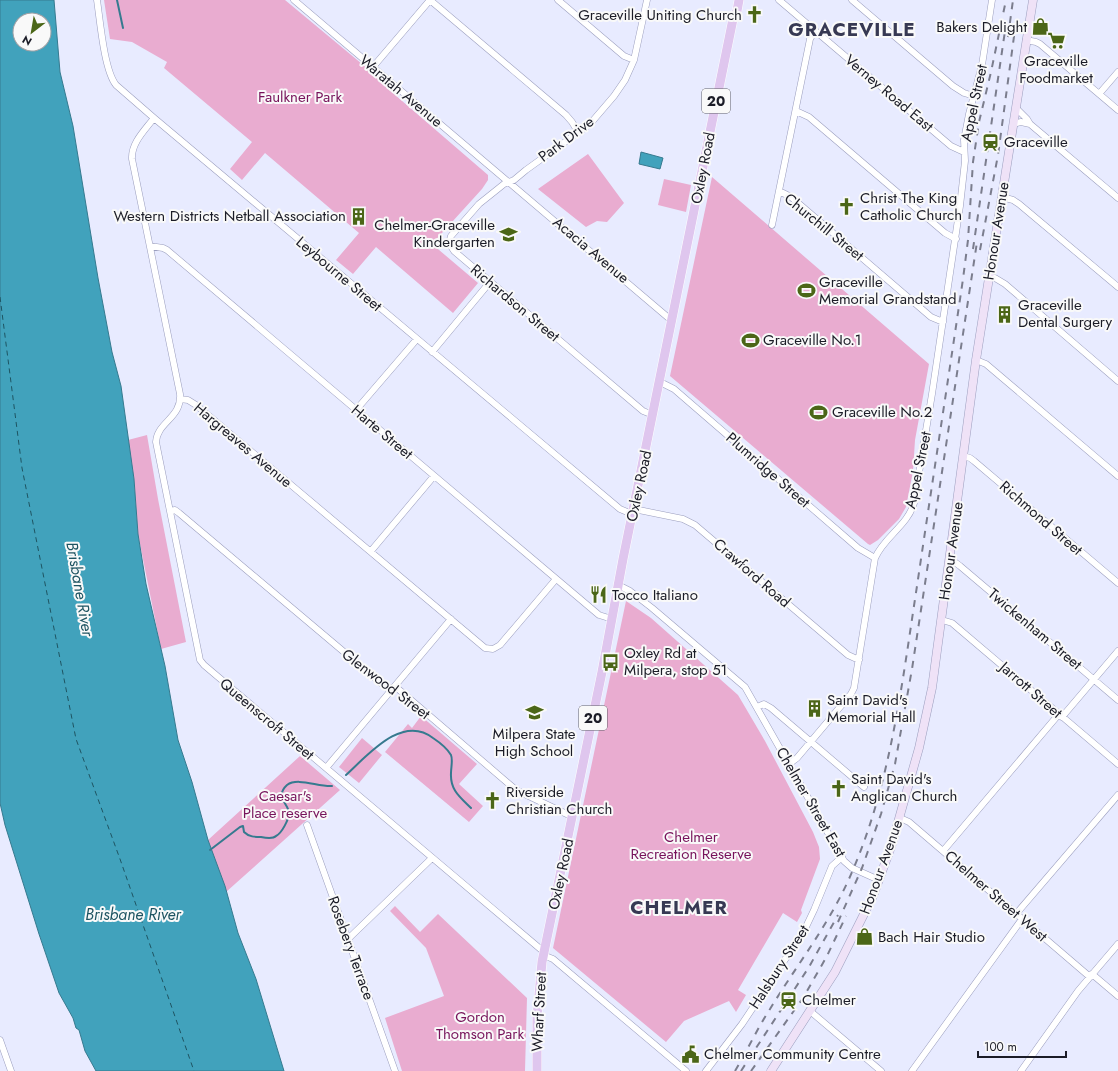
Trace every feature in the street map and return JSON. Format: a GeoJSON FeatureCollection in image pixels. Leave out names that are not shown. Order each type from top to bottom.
{"type":"FeatureCollection","features":[{"type":"Feature","properties":{"kind":"main road","name":"Oxley Road"},"geometry":{"type":"LineString","coordinates":[[543,954],[573,817],[618,585],[660,382],[732,19],[731,10],[733,0]]}},
{"type":"Feature","properties":{"kind":"main road","name":"Oxley Road"},"geometry":{"type":"LineString","coordinates":[[732,19],[737,11],[739,0]]}},
{"type":"Feature","properties":{"kind":"main road","name":"Honour Avenue"},"geometry":{"type":"LineString","coordinates":[[771,1071],[842,960],[873,896],[880,880],[900,818],[926,720],[942,620],[976,360],[1033,0]]}},
{"type":"Feature","properties":{"kind":"main road","name":"Wharf Street"},"geometry":{"type":"LineString","coordinates":[[537,1071],[538,1001],[543,954]]}},
{"type":"Feature","properties":{"kind":"street","name":"Leybourne Street"},"geometry":{"type":"LineString","coordinates":[[97,0],[107,61],[113,80],[120,88],[620,509],[633,512]]}},
{"type":"Feature","properties":{"kind":"street","name":"Waratah Avenue"},"geometry":{"type":"LineString","coordinates":[[294,0],[509,182]]}},
{"type":"Feature","properties":{"kind":"street"},"geometry":{"type":"LineString","coordinates":[[373,67],[430,0],[566,115],[578,132]]}},
{"type":"Feature","properties":{"kind":"street"},"geometry":{"type":"LineString","coordinates":[[558,0],[624,56],[634,60]]}},
{"type":"Feature","properties":{"kind":"street","name":"Park Drive"},"geometry":{"type":"LineString","coordinates":[[509,182],[514,180],[594,119],[614,96],[634,60],[647,0]]}},
{"type":"Feature","properties":{"kind":"street","name":"Verney Road East"},"geometry":{"type":"LineString","coordinates":[[779,0],[951,146],[964,152]]}},
{"type":"Feature","properties":{"kind":"street"},"geometry":{"type":"LineString","coordinates":[[852,0],[953,86],[964,94],[974,96]]}},
{"type":"Feature","properties":{"kind":"street"},"geometry":{"type":"LineString","coordinates":[[985,0],[991,2]]}},
{"type":"Feature","properties":{"kind":"street","name":"Appel Street"},"geometry":{"type":"LineString","coordinates":[[789,764],[795,760],[853,691],[875,558],[881,548],[910,513],[914,502],[956,239],[961,199],[964,144],[967,121],[982,65],[991,2]]}},
{"type":"Feature","properties":{"kind":"street"},"geometry":{"type":"LineString","coordinates":[[772,225],[810,39],[815,30]]}},
{"type":"Feature","properties":{"kind":"street"},"geometry":{"type":"LineString","coordinates":[[1026,40],[1038,43],[1118,110]]}},
{"type":"Feature","properties":{"kind":"street"},"geometry":{"type":"LineString","coordinates":[[1099,94],[1118,72]]}},
{"type":"Feature","properties":{"kind":"street"},"geometry":{"type":"LineString","coordinates":[[1016,108],[1030,124],[1118,198]]}},
{"type":"Feature","properties":{"kind":"street"},"geometry":{"type":"LineString","coordinates":[[796,111],[808,117],[945,233],[956,239]]}},
{"type":"Feature","properties":{"kind":"street","name":"Hargreaves Avenue"},"geometry":{"type":"LineString","coordinates":[[154,118],[134,146],[132,153],[180,399],[188,400],[196,404],[482,646],[488,649],[493,649],[500,645],[556,578]]}},
{"type":"Feature","properties":{"kind":"street"},"geometry":{"type":"LineString","coordinates":[[1013,124],[1021,122],[1030,124]]}},
{"type":"Feature","properties":{"kind":"street","name":"Acacia Avenue"},"geometry":{"type":"LineString","coordinates":[[509,182],[672,320]]}},
{"type":"Feature","properties":{"kind":"street","name":"Richardson Street"},"geometry":{"type":"LineString","coordinates":[[509,182],[504,184],[475,208],[452,234],[450,246],[490,282],[643,411],[653,415]]}},
{"type":"Feature","properties":{"kind":"street","name":"Churchill Street"},"geometry":{"type":"LineString","coordinates":[[779,191],[791,197],[931,317],[943,322]]}},
{"type":"Feature","properties":{"kind":"street"},"geometry":{"type":"LineString","coordinates":[[1002,197],[1019,204],[1118,287]]}},
{"type":"Feature","properties":{"kind":"street","name":"Harte Street"},"geometry":{"type":"LineString","coordinates":[[150,246],[167,250],[601,616],[612,619]]}},
{"type":"Feature","properties":{"kind":"street"},"geometry":{"type":"LineString","coordinates":[[989,276],[1005,284],[1118,381]]}},
{"type":"Feature","properties":{"kind":"street"},"geometry":{"type":"LineString","coordinates":[[432,352],[490,282]]}},
{"type":"Feature","properties":{"kind":"street"},"geometry":{"type":"LineString","coordinates":[[356,410],[417,339]]}},
{"type":"Feature","properties":{"kind":"street"},"geometry":{"type":"LineString","coordinates":[[976,360],[986,364],[1118,476]]}},
{"type":"Feature","properties":{"kind":"street","name":"Plumridge Street"},"geometry":{"type":"LineString","coordinates":[[660,382],[674,389],[858,548],[875,558]]}},
{"type":"Feature","properties":{"kind":"street","name":"Queenscroft Street"},"geometry":{"type":"LineString","coordinates":[[180,399],[177,410],[159,432],[156,439],[201,662],[543,954],[553,959],[686,1071]]}},
{"type":"Feature","properties":{"kind":"street","name":"Richmond Street"},"geometry":{"type":"LineString","coordinates":[[963,456],[974,461],[1118,584]]}},
{"type":"Feature","properties":{"kind":"street"},"geometry":{"type":"LineString","coordinates":[[370,552],[434,476]]}},
{"type":"Feature","properties":{"kind":"street","name":"Glenwood Street"},"geometry":{"type":"LineString","coordinates":[[170,511],[175,510],[179,513],[387,688],[397,688],[516,790],[573,817]]}},
{"type":"Feature","properties":{"kind":"street","name":"Crawford Road"},"geometry":{"type":"LineString","coordinates":[[633,512],[692,522],[848,655],[859,660]]}},
{"type":"Feature","properties":{"kind":"street","name":"Twickenham Street"},"geometry":{"type":"LineString","coordinates":[[949,562],[956,563],[960,566],[1118,700]]}},
{"type":"Feature","properties":{"kind":"street","name":"Chelmer Street East"},"geometry":{"type":"LineString","coordinates":[[618,585],[636,595],[748,691],[842,858],[850,867],[880,880]]}},
{"type":"Feature","properties":{"kind":"street"},"geometry":{"type":"LineString","coordinates":[[326,768],[451,619]]}},
{"type":"Feature","properties":{"kind":"street","name":"Jarrott Street"},"geometry":{"type":"LineString","coordinates":[[942,620],[952,623],[1118,764]]}},
{"type":"Feature","properties":{"kind":"street"},"geometry":{"type":"LineString","coordinates":[[943,851],[1118,651]]}},
{"type":"Feature","properties":{"kind":"street","name":"Chelmer Street East"},"geometry":{"type":"LineString","coordinates":[[757,707],[763,704],[767,706],[864,787]]}},
{"type":"Feature","properties":{"kind":"street"},"geometry":{"type":"LineString","coordinates":[[912,1071],[1019,916],[1118,795]]}},
{"type":"Feature","properties":{"kind":"street","name":"Chelmer Street West"},"geometry":{"type":"LineString","coordinates":[[900,818],[909,822],[1091,976],[1118,996]]}},
{"type":"Feature","properties":{"kind":"street","name":"Rosebery Terrace"},"geometry":{"type":"LineString","coordinates":[[307,825],[395,1071]]}},
{"type":"Feature","properties":{"kind":"street"},"geometry":{"type":"LineString","coordinates":[[348,939],[432,858]]}},
{"type":"Feature","properties":{"kind":"street","name":"Halsbury Street"},"geometry":{"type":"LineString","coordinates":[[706,1071],[742,1024],[800,936],[814,910],[832,866],[842,858]]}},
{"type":"Feature","properties":{"kind":"street"},"geometry":{"type":"LineString","coordinates":[[1021,1071],[1078,991],[1118,944]]}},
{"type":"Feature","properties":{"kind":"street"},"geometry":{"type":"LineString","coordinates":[[810,1011],[881,1071]]}},
{"type":"Feature","properties":{"kind":"street"},"geometry":{"type":"LineString","coordinates":[[0,1040],[2,1054],[11,1071]]}},
{"type":"Feature","properties":{"kind":"green space","name":"Faulkner Park"},"geometry":{"type":"Polygon","coordinates":[[[104,0],[285,0],[368,69],[387,88],[488,175],[488,180],[482,189],[432,244],[478,283],[453,313],[376,247],[353,274],[336,260],[359,233],[265,153],[242,180],[230,169],[252,142],[164,68],[167,62],[132,42],[110,39],[104,0]]]}},
{"type":"Feature","properties":{"kind":"green space"},"geometry":{"type":"Polygon","coordinates":[[[588,154],[624,203],[607,222],[597,221],[586,227],[538,189],[588,154]]]}},
{"type":"Feature","properties":{"kind":"green space"},"geometry":{"type":"Polygon","coordinates":[[[712,177],[929,364],[915,440],[913,471],[906,507],[899,519],[878,540],[870,545],[670,376],[712,177]]]}},
{"type":"Feature","properties":{"kind":"green space"},"geometry":{"type":"Polygon","coordinates":[[[664,179],[691,185],[686,212],[658,205],[664,179]]]}},
{"type":"Feature","properties":{"kind":"green space"},"geometry":{"type":"Polygon","coordinates":[[[147,435],[186,642],[161,649],[138,534],[134,479],[128,440],[147,435]]]}},
{"type":"Feature","properties":{"kind":"green space","name":"Chelmer Recreation Reserve"},"geometry":{"type":"Polygon","coordinates":[[[626,601],[651,618],[738,695],[765,741],[813,832],[819,847],[820,859],[801,910],[802,913],[797,922],[783,913],[738,990],[746,995],[736,1012],[729,1001],[684,1021],[666,1042],[553,948],[626,601]]]}},
{"type":"Feature","properties":{"kind":"green space"},"geometry":{"type":"Polygon","coordinates":[[[421,716],[477,764],[459,784],[483,806],[469,822],[385,752],[408,724],[412,728],[421,716]]]}},
{"type":"Feature","properties":{"kind":"green space"},"geometry":{"type":"Polygon","coordinates":[[[362,738],[382,755],[359,783],[339,767],[362,738]]]}},
{"type":"Feature","properties":{"kind":"green space","name":"Caesar's Place reserve"},"geometry":{"type":"Polygon","coordinates":[[[300,756],[340,790],[226,892],[208,840],[300,756]]]}},
{"type":"Feature","properties":{"kind":"green space","name":"Gordon Thomson Park"},"geometry":{"type":"Polygon","coordinates":[[[395,906],[420,932],[438,914],[527,998],[525,1071],[402,1071],[385,1018],[444,996],[426,948],[390,911],[395,906]]]}},
{"type":"Feature","properties":{"kind":"water","name":"Brisbane River"},"geometry":{"type":"Polygon","coordinates":[[[0,0],[54,0],[60,72],[73,126],[98,278],[112,352],[121,386],[134,479],[138,534],[146,584],[165,666],[178,740],[192,782],[208,840],[225,886],[238,933],[256,979],[284,1071],[96,1071],[85,1051],[79,1030],[76,1028],[73,1018],[59,993],[5,825],[0,803],[0,0]]]}},
{"type":"Feature","properties":{"kind":"water"},"geometry":{"type":"Polygon","coordinates":[[[641,152],[663,158],[660,169],[639,164],[641,152]]]}},
{"type":"Feature","properties":{"kind":"waterway"},"geometry":{"type":"LineString","coordinates":[[117,0],[123,28]]}},
{"type":"Feature","properties":{"kind":"waterway"},"geometry":{"type":"LineString","coordinates":[[346,775],[375,748],[386,740],[398,734],[409,731],[421,732],[438,741],[451,755],[452,784],[456,793],[471,808]]}},
{"type":"Feature","properties":{"kind":"waterway"},"geometry":{"type":"LineString","coordinates":[[210,850],[243,826],[244,832],[252,836],[271,838],[275,837],[281,832],[289,816],[282,797],[283,789],[287,785],[302,782],[332,786]]}},
{"type":"Feature","properties":{"kind":"ferry route"},"geometry":{"type":"LineString","coordinates":[[0,297],[22,468],[76,739],[120,859],[194,1071]]}},
{"type":"Feature","properties":{"kind":"railway"},"geometry":{"type":"LineString","coordinates":[[735,1071],[765,1017],[814,942],[844,890],[865,838],[886,768],[894,732],[906,659],[963,279],[968,240],[973,162],[979,122],[1006,0]]}},
{"type":"Feature","properties":{"kind":"railway"},"geometry":{"type":"LineString","coordinates":[[1008,37],[1013,0]]}},
{"type":"Feature","properties":{"kind":"railway"},"geometry":{"type":"LineString","coordinates":[[980,250],[998,155],[1015,29]]}},
{"type":"Feature","properties":{"kind":"railway"},"geometry":{"type":"LineString","coordinates":[[973,249],[1005,31]]}},
{"type":"Feature","properties":{"kind":"railway"},"geometry":{"type":"LineString","coordinates":[[838,922],[862,868],[881,814],[895,764],[912,669],[977,242]]}},
{"type":"Feature","properties":{"kind":"railway"},"geometry":{"type":"LineString","coordinates":[[741,1071],[809,967],[838,915]]}},
{"type":"Feature","properties":{"kind":"railway"},"geometry":{"type":"LineString","coordinates":[[751,1071],[803,998],[827,956],[846,916]]}},
{"type":"Feature","properties":{"kind":"place","name":"Graceville Uniting Church"},"geometry":{"type":"Point","coordinates":[755,15]}},
{"type":"Feature","properties":{"kind":"place","name":"Bakers Delight"},"geometry":{"type":"Point","coordinates":[1040,27]}},
{"type":"Feature","properties":{"kind":"place","name":"Graceville Foodmarket"},"geometry":{"type":"Point","coordinates":[1056,40]}},
{"type":"Feature","properties":{"kind":"place","name":"Graceville"},"geometry":{"type":"Point","coordinates":[991,142]}},
{"type":"Feature","properties":{"kind":"place","name":"Christ The King Catholic Church"},"geometry":{"type":"Point","coordinates":[847,207]}},
{"type":"Feature","properties":{"kind":"place","name":"Western Districts Netball Association"},"geometry":{"type":"Point","coordinates":[359,216]}},
{"type":"Feature","properties":{"kind":"place","name":"Chelmer-Graceville Kindergarten"},"geometry":{"type":"Point","coordinates":[508,234]}},
{"type":"Feature","properties":{"kind":"place","name":"Graceville Memorial Grandstand"},"geometry":{"type":"Point","coordinates":[806,291]}},
{"type":"Feature","properties":{"kind":"place","name":"Graceville Dental Surgery"},"geometry":{"type":"Point","coordinates":[1005,314]}},
{"type":"Feature","properties":{"kind":"place","name":"Graceville No.1"},"geometry":{"type":"Point","coordinates":[750,340]}},
{"type":"Feature","properties":{"kind":"place","name":"Graceville No.2"},"geometry":{"type":"Point","coordinates":[819,412]}},
{"type":"Feature","properties":{"kind":"place","name":"Tocco Italiano"},"geometry":{"type":"Point","coordinates":[599,595]}},
{"type":"Feature","properties":{"kind":"place","name":"Oxley Rd at Milpera, stop 51"},"geometry":{"type":"Point","coordinates":[611,662]}},
{"type":"Feature","properties":{"kind":"place","name":"Saint David's Memorial Hall"},"geometry":{"type":"Point","coordinates":[814,709]}},
{"type":"Feature","properties":{"kind":"place","name":"Milpera State High School"},"geometry":{"type":"Point","coordinates":[534,713]}},
{"type":"Feature","properties":{"kind":"place","name":"Saint David's Anglican Church"},"geometry":{"type":"Point","coordinates":[838,788]}},
{"type":"Feature","properties":{"kind":"place","name":"Riverside Christian Church"},"geometry":{"type":"Point","coordinates":[493,801]}},
{"type":"Feature","properties":{"kind":"place","name":"Bach Hair Studio"},"geometry":{"type":"Point","coordinates":[865,937]}},
{"type":"Feature","properties":{"kind":"place","name":"Chelmer"},"geometry":{"type":"Point","coordinates":[789,1000]}},
{"type":"Feature","properties":{"kind":"place","name":"Chelmer Community Centre"},"geometry":{"type":"Point","coordinates":[691,1054]}},
{"type":"Feature","properties":{"kind":"district","name":"GRACEVILLE"},"geometry":{"type":"Point","coordinates":[852,29]}},
{"type":"Feature","properties":{"kind":"district","name":"CHELMER"},"geometry":{"type":"Point","coordinates":[679,907]}}]}
